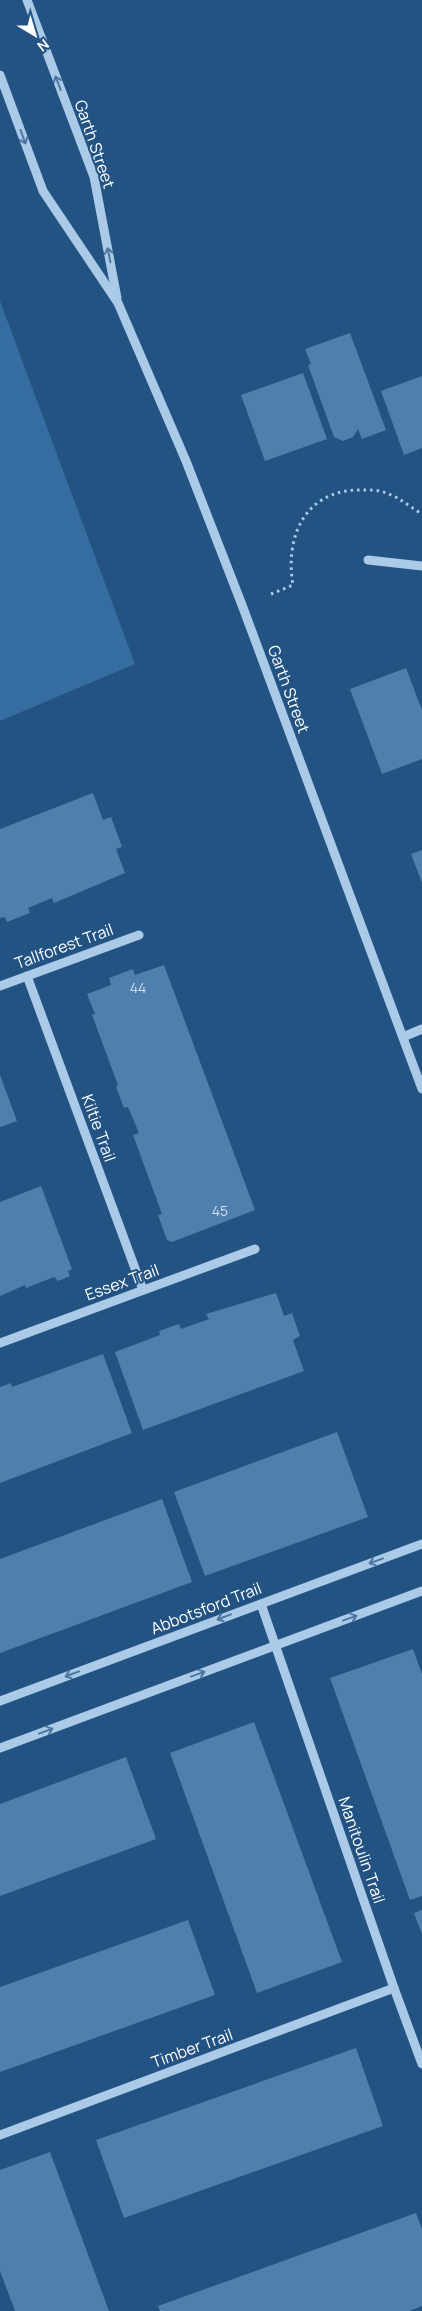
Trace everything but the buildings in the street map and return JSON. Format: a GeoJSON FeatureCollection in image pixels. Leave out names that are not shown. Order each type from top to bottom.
{"type":"FeatureCollection","features":[{"type":"Feature","properties":{"kind":"street","name":"Garth Street"},"geometry":{"type":"LineString","coordinates":[[27,0],[94,177],[118,303]]}},
{"type":"Feature","properties":{"kind":"street","name":"Garth Street"},"geometry":{"type":"LineString","coordinates":[[0,75],[43,191],[118,303],[186,461],[242,605],[422,1089]]}},
{"type":"Feature","properties":{"kind":"street"},"geometry":{"type":"LineString","coordinates":[[368,560],[422,566]]}},
{"type":"Feature","properties":{"kind":"street","name":"Tallforest Trail"},"geometry":{"type":"LineString","coordinates":[[0,986],[139,935]]}},
{"type":"Feature","properties":{"kind":"street","name":"Kiltie Trail"},"geometry":{"type":"LineString","coordinates":[[27,976],[143,1290]]}},
{"type":"Feature","properties":{"kind":"street"},"geometry":{"type":"LineString","coordinates":[[403,1036],[422,1029]]}},
{"type":"Feature","properties":{"kind":"street","name":"Essex Trail"},"geometry":{"type":"LineString","coordinates":[[0,1343],[255,1249]]}},
{"type":"Feature","properties":{"kind":"street","name":"Abbotsford Trail"},"geometry":{"type":"LineString","coordinates":[[0,1702],[422,1544]]}},
{"type":"Feature","properties":{"kind":"street"},"geometry":{"type":"LineString","coordinates":[[0,1748],[422,1591]]}},
{"type":"Feature","properties":{"kind":"street","name":"Manitoulin Trail"},"geometry":{"type":"LineString","coordinates":[[261,1604],[422,2064]]}},
{"type":"Feature","properties":{"kind":"street","name":"Timber Trail"},"geometry":{"type":"LineString","coordinates":[[0,2135],[394,1988]]}},
{"type":"Feature","properties":{"kind":"path"},"geometry":{"type":"LineString","coordinates":[[271,594],[294,585],[290,556],[296,532],[308,511],[327,497],[337,492],[369,490],[386,493],[422,514]]}},
{"type":"Feature","properties":{"kind":"shaded area"},"geometry":{"type":"Polygon","coordinates":[[[0,301],[135,664],[0,721],[0,301]]]}}]}
